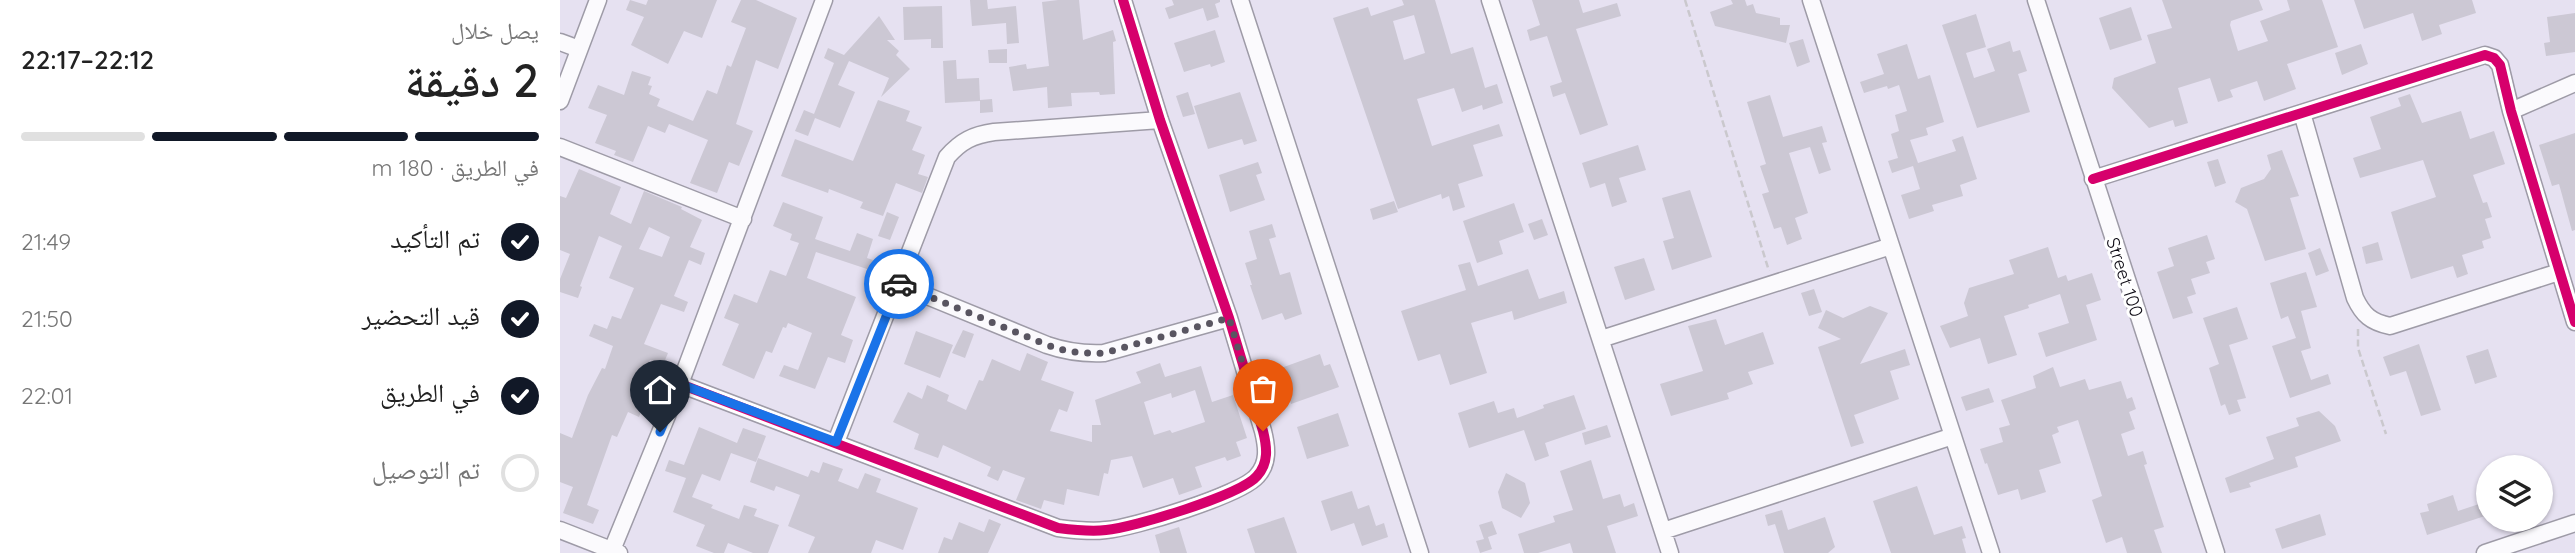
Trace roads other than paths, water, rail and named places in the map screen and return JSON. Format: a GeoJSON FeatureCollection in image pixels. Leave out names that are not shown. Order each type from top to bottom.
{"type":"FeatureCollection","features":[{"type":"Feature","properties":{"kind":"street"},"geometry":{"type":"LineString","coordinates":[[560,101],[598,0]]}},
{"type":"Feature","properties":{"kind":"street"},"geometry":{"type":"LineString","coordinates":[[560,530],[615,552],[824,0]]}},
{"type":"Feature","properties":{"kind":"street"},"geometry":{"type":"LineString","coordinates":[[680,384],[1058,528],[1108,530],[1132,525],[1245,486],[1258,476],[1265,462],[1267,446],[1229,318],[1160,120],[1123,0]]}},
{"type":"Feature","properties":{"kind":"street"},"geometry":{"type":"LineString","coordinates":[[1240,0],[1420,553]]}},
{"type":"Feature","properties":{"kind":"street"},"geometry":{"type":"LineString","coordinates":[[1490,0],[1670,553]]}},
{"type":"Feature","properties":{"kind":"street"},"geometry":{"type":"LineString","coordinates":[[1811,0],[1991,553]]}},
{"type":"Feature","properties":{"kind":"street","name":"Street 100"},"geometry":{"type":"LineString","coordinates":[[2036,0],[2216,553]]}},
{"type":"Feature","properties":{"kind":"street"},"geometry":{"type":"LineString","coordinates":[[560,42],[579,49]]}},
{"type":"Feature","properties":{"kind":"street"},"geometry":{"type":"LineString","coordinates":[[2093,178],[2485,55],[2494,58],[2500,65],[2511,111],[2575,322]]}},
{"type":"Feature","properties":{"kind":"street"},"geometry":{"type":"LineString","coordinates":[[2511,111],[2575,83]]}},
{"type":"Feature","properties":{"kind":"street"},"geometry":{"type":"LineString","coordinates":[[2302,113],[2348,274],[2362,312],[2373,322],[2389,326],[2559,272]]}},
{"type":"Feature","properties":{"kind":"street"},"geometry":{"type":"LineString","coordinates":[[836,442],[947,157],[959,143],[976,134],[1160,120]]}},
{"type":"Feature","properties":{"kind":"street"},"geometry":{"type":"LineString","coordinates":[[560,147],[743,219]]}},
{"type":"Feature","properties":{"kind":"street"},"geometry":{"type":"LineString","coordinates":[[1601,339],[1891,246]]}},
{"type":"Feature","properties":{"kind":"street"},"geometry":{"type":"LineString","coordinates":[[898,284],[1047,345],[1085,354],[1104,353],[1229,318]]}},
{"type":"Feature","properties":{"kind":"street"},"geometry":{"type":"LineString","coordinates":[[1663,531],[1952,436]]}},
{"type":"Feature","properties":{"kind":"street"},"geometry":{"type":"LineString","coordinates":[[2485,553],[2575,523]]}}]}
